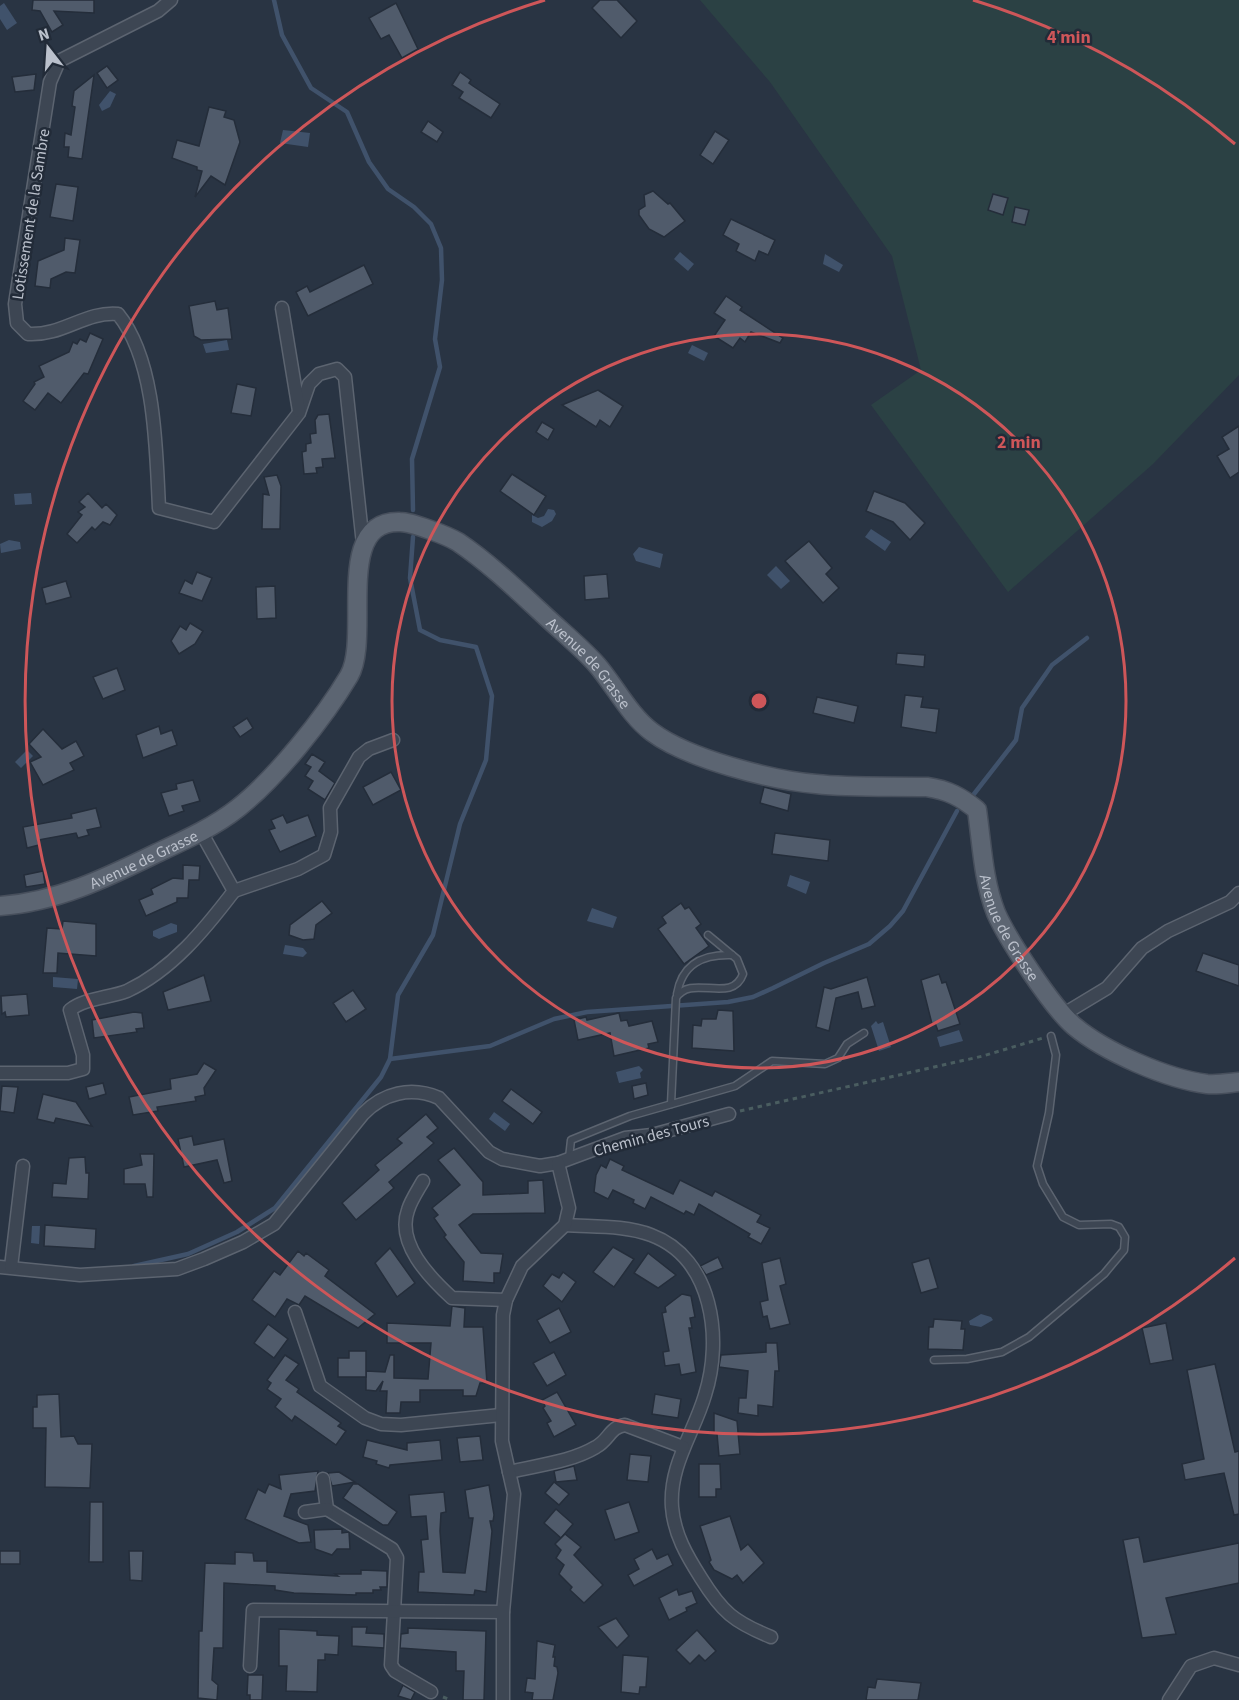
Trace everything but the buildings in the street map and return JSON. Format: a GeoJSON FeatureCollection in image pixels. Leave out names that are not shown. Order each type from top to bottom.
{"type":"FeatureCollection","features":[{"type":"Feature","properties":{"kind":"main road","name":"Avenue de Grasse"},"geometry":{"type":"LineString","coordinates":[[0,906],[26,904],[62,896],[110,876],[201,832],[238,808],[275,772],[352,672],[359,597],[357,564],[363,544],[381,525],[401,521],[455,540],[492,567],[596,664],[649,730],[672,745],[706,758],[815,784],[927,787],[945,790],[962,797],[977,810],[985,879],[997,915],[1064,1014],[1094,1041],[1174,1076],[1208,1084],[1239,1082]]}},
{"type":"Feature","properties":{"kind":"street","name":"Lotissement de la Sambre"},"geometry":{"type":"LineString","coordinates":[[171,0],[159,10],[59,61],[48,93],[15,304],[16,323],[28,334],[46,335],[102,312],[118,314],[131,330],[153,409],[159,508],[214,522],[299,413],[309,384],[320,374],[337,369],[345,377],[363,544]]}},
{"type":"Feature","properties":{"kind":"street"},"geometry":{"type":"LineString","coordinates":[[282,308],[299,413]]}},
{"type":"Feature","properties":{"kind":"street"},"geometry":{"type":"LineString","coordinates":[[0,1073],[68,1073],[82,1069],[83,1055],[70,1010],[127,991],[162,968],[203,932],[234,891],[298,869],[324,855],[331,832],[330,808],[359,757],[369,749],[393,740]]}},
{"type":"Feature","properties":{"kind":"street"},"geometry":{"type":"LineString","coordinates":[[201,832],[234,891]]}},
{"type":"Feature","properties":{"kind":"street"},"geometry":{"type":"LineString","coordinates":[[1064,1014],[1107,988],[1142,948],[1168,931],[1230,902],[1239,893]]}},
{"type":"Feature","properties":{"kind":"street","name":"Chemin des Tours"},"geometry":{"type":"LineString","coordinates":[[5,1267],[80,1275],[177,1269],[243,1242],[274,1224],[363,1114],[384,1096],[428,1094],[447,1105],[476,1141],[502,1159],[540,1166],[563,1161],[626,1138],[652,1135],[729,1114]]}},
{"type":"Feature","properties":{"kind":"street"},"geometry":{"type":"LineString","coordinates":[[503,1700],[503,1611],[514,1494],[502,1441],[506,1300],[522,1266],[565,1225],[569,1208],[563,1161]]}},
{"type":"Feature","properties":{"kind":"street"},"geometry":{"type":"LineString","coordinates":[[5,1267],[23,1166]]}},
{"type":"Feature","properties":{"kind":"street"},"geometry":{"type":"LineString","coordinates":[[423,1181],[407,1211],[405,1234],[425,1270],[452,1298],[506,1300]]}},
{"type":"Feature","properties":{"kind":"street"},"geometry":{"type":"LineString","coordinates":[[565,1225],[630,1230],[651,1235],[665,1242],[694,1268],[711,1312],[712,1368],[705,1396],[676,1464],[672,1507],[681,1542],[704,1582],[724,1610],[740,1625],[771,1637]]}},
{"type":"Feature","properties":{"kind":"street"},"geometry":{"type":"LineString","coordinates":[[295,1312],[320,1386],[365,1418],[381,1424],[400,1425],[501,1415]]}},
{"type":"Feature","properties":{"kind":"street"},"geometry":{"type":"LineString","coordinates":[[509,1472],[584,1454],[602,1444],[610,1431],[618,1426],[625,1425],[683,1447]]}},
{"type":"Feature","properties":{"kind":"street"},"geometry":{"type":"LineString","coordinates":[[323,1479],[327,1509]]}},
{"type":"Feature","properties":{"kind":"street"},"geometry":{"type":"LineString","coordinates":[[305,1512],[327,1509],[392,1549],[397,1558],[392,1665],[395,1671],[431,1692]]}},
{"type":"Feature","properties":{"kind":"street"},"geometry":{"type":"LineString","coordinates":[[250,1666],[253,1610],[503,1611]]}},
{"type":"Feature","properties":{"kind":"street"},"geometry":{"type":"LineString","coordinates":[[1169,1700],[1191,1666],[1214,1658],[1239,1665]]}},
{"type":"Feature","properties":{"kind":"lane"},"geometry":{"type":"LineString","coordinates":[[676,998],[684,989],[725,989],[734,986],[742,974],[737,959],[708,935]]}},
{"type":"Feature","properties":{"kind":"lane"},"geometry":{"type":"LineString","coordinates":[[671,1104],[676,998],[681,976],[690,965],[699,959],[732,955]]}},
{"type":"Feature","properties":{"kind":"lane"},"geometry":{"type":"LineString","coordinates":[[563,1161],[571,1140],[580,1134],[735,1086],[772,1061],[825,1064],[838,1058],[847,1044],[864,1033]]}},
{"type":"Feature","properties":{"kind":"lane"},"geometry":{"type":"LineString","coordinates":[[934,1360],[968,1359],[1002,1352],[1029,1337],[1104,1274],[1124,1250],[1125,1237],[1119,1227],[1111,1224],[1079,1225],[1063,1216],[1043,1184],[1037,1166],[1049,1113],[1056,1055],[1051,1036]]}},
{"type":"Feature","properties":{"kind":"path","name":"Chemin des Tours"},"geometry":{"type":"LineString","coordinates":[[729,1114],[982,1056],[1051,1036]]}},
{"type":"Feature","properties":{"kind":"green space"},"geometry":{"type":"Polygon","coordinates":[[[700,0],[1239,0],[1239,375],[1153,464],[1008,592],[871,405],[921,370],[892,256],[770,82],[700,0]]]}},
{"type":"Feature","properties":{"kind":"water"},"geometry":{"type":"Polygon","coordinates":[[[4,3],[17,23],[7,30],[0,19],[0,6],[4,3]]]}},
{"type":"Feature","properties":{"kind":"water"},"geometry":{"type":"Polygon","coordinates":[[[110,91],[116,94],[110,107],[102,111],[99,105],[110,91]]]}},
{"type":"Feature","properties":{"kind":"water"},"geometry":{"type":"Polygon","coordinates":[[[283,130],[310,133],[308,147],[280,143],[283,130]]]}},
{"type":"Feature","properties":{"kind":"water"},"geometry":{"type":"Polygon","coordinates":[[[680,252],[694,264],[688,271],[674,259],[680,252]]]}},
{"type":"Feature","properties":{"kind":"water"},"geometry":{"type":"Polygon","coordinates":[[[825,254],[843,265],[839,272],[823,264],[825,254]]]}},
{"type":"Feature","properties":{"kind":"water"},"geometry":{"type":"Polygon","coordinates":[[[227,340],[229,350],[206,353],[203,344],[227,340]]]}},
{"type":"Feature","properties":{"kind":"water"},"geometry":{"type":"Polygon","coordinates":[[[692,345],[708,353],[704,361],[688,353],[692,345]]]}},
{"type":"Feature","properties":{"kind":"water"},"geometry":{"type":"Polygon","coordinates":[[[31,493],[32,504],[15,505],[14,494],[31,493]]]}},
{"type":"Feature","properties":{"kind":"water"},"geometry":{"type":"Polygon","coordinates":[[[548,509],[554,510],[556,514],[552,521],[542,527],[532,522],[532,515],[538,518],[544,516],[548,509]]]}},
{"type":"Feature","properties":{"kind":"water"},"geometry":{"type":"Polygon","coordinates":[[[871,529],[891,542],[885,551],[865,537],[871,529]]]}},
{"type":"Feature","properties":{"kind":"water"},"geometry":{"type":"Polygon","coordinates":[[[9,540],[20,542],[21,549],[1,553],[0,544],[9,540]]]}},
{"type":"Feature","properties":{"kind":"water"},"geometry":{"type":"Polygon","coordinates":[[[639,547],[663,554],[660,568],[636,561],[633,554],[639,547]]]}},
{"type":"Feature","properties":{"kind":"water"},"geometry":{"type":"Polygon","coordinates":[[[776,566],[790,581],[781,589],[767,575],[776,566]]]}},
{"type":"Feature","properties":{"kind":"water"},"geometry":{"type":"Polygon","coordinates":[[[27,750],[33,756],[21,768],[15,762],[27,750]]]}},
{"type":"Feature","properties":{"kind":"water"},"geometry":{"type":"Polygon","coordinates":[[[790,875],[810,882],[806,894],[787,886],[790,875]]]}},
{"type":"Feature","properties":{"kind":"water"},"geometry":{"type":"Polygon","coordinates":[[[592,908],[617,917],[613,928],[587,921],[592,908]]]}},
{"type":"Feature","properties":{"kind":"water"},"geometry":{"type":"Polygon","coordinates":[[[171,923],[177,925],[177,932],[159,939],[153,936],[153,931],[171,923]]]}},
{"type":"Feature","properties":{"kind":"water"},"geometry":{"type":"Polygon","coordinates":[[[285,945],[303,948],[307,953],[303,957],[283,954],[285,945]]]}},
{"type":"Feature","properties":{"kind":"water"},"geometry":{"type":"Polygon","coordinates":[[[53,977],[78,979],[77,989],[53,987],[53,977]]]}},
{"type":"Feature","properties":{"kind":"water"},"geometry":{"type":"Polygon","coordinates":[[[876,1021],[878,1024],[883,1022],[891,1047],[879,1051],[871,1026],[876,1021]]]}},
{"type":"Feature","properties":{"kind":"water"},"geometry":{"type":"Polygon","coordinates":[[[959,1030],[963,1041],[940,1047],[937,1037],[959,1030]]]}},
{"type":"Feature","properties":{"kind":"water"},"geometry":{"type":"Polygon","coordinates":[[[639,1066],[643,1070],[640,1073],[641,1078],[619,1083],[616,1072],[639,1066]]]}},
{"type":"Feature","properties":{"kind":"water"},"geometry":{"type":"Polygon","coordinates":[[[494,1112],[510,1124],[505,1131],[489,1119],[494,1112]]]}},
{"type":"Feature","properties":{"kind":"water"},"geometry":{"type":"Polygon","coordinates":[[[32,1226],[40,1226],[39,1244],[31,1243],[32,1226]]]}},
{"type":"Feature","properties":{"kind":"water"},"geometry":{"type":"Polygon","coordinates":[[[981,1314],[993,1320],[981,1327],[970,1325],[969,1321],[981,1314]]]}},
{"type":"Feature","properties":{"kind":"waterway"},"geometry":{"type":"LineString","coordinates":[[274,0],[282,35],[311,88],[347,112],[369,162],[388,189],[414,207],[431,224],[441,248],[442,280],[435,339],[440,367],[412,459],[413,510]]}},
{"type":"Feature","properties":{"kind":"waterway"},"geometry":{"type":"LineString","coordinates":[[134,1266],[188,1254],[237,1232],[275,1208],[381,1077],[390,1059],[398,995],[433,935],[460,824],[486,760],[492,696],[476,647],[440,640],[420,630],[410,578],[413,537]]}},
{"type":"Feature","properties":{"kind":"waterway"},"geometry":{"type":"LineString","coordinates":[[974,794],[1016,740],[1022,708],[1052,665],[1087,638]]}},
{"type":"Feature","properties":{"kind":"waterway"},"geometry":{"type":"LineString","coordinates":[[390,1059],[490,1046],[554,1019],[587,1012],[728,1002],[753,997],[869,944],[890,926],[903,911],[957,811]]}}]}
